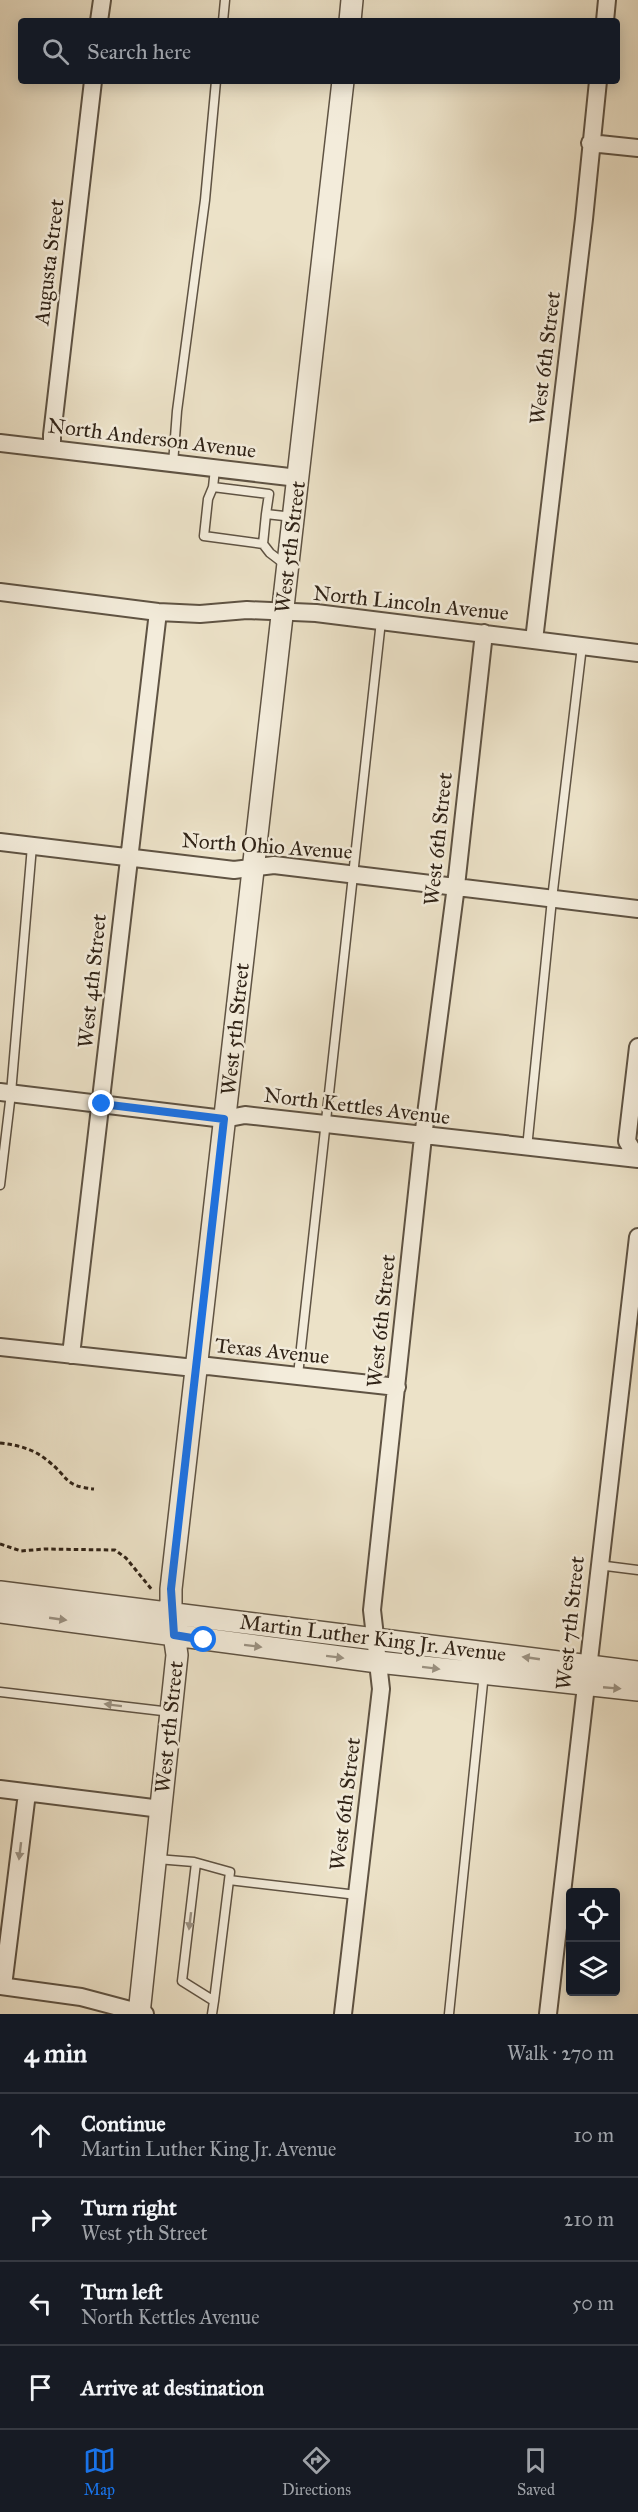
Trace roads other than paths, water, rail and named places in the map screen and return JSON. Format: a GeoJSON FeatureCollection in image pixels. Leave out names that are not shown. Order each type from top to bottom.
{"type":"FeatureCollection","features":[{"type":"Feature","properties":{"kind":"street"},"geometry":{"type":"LineString","coordinates":[[99,18],[102,0]]}},
{"type":"Feature","properties":{"kind":"street"},"geometry":{"type":"LineString","coordinates":[[350,18],[352,0]]}},
{"type":"Feature","properties":{"kind":"street"},"geometry":{"type":"LineString","coordinates":[[605,18],[607,0]]}},
{"type":"Feature","properties":{"kind":"street","name":"Augusta Street"},"geometry":{"type":"LineString","coordinates":[[52,449],[93,84]]}},
{"type":"Feature","properties":{"kind":"street","name":"West 5th Street"},"geometry":{"type":"LineString","coordinates":[[141,2013],[177,1655],[171,1589],[343,84]]}},
{"type":"Feature","properties":{"kind":"street","name":"West 6th Street"},"geometry":{"type":"LineString","coordinates":[[534,640],[583,231],[598,84]]}},
{"type":"Feature","properties":{"kind":"street"},"geometry":{"type":"LineString","coordinates":[[590,143],[638,148]]}},
{"type":"Feature","properties":{"kind":"street","name":"North Anderson Avenue"},"geometry":{"type":"LineString","coordinates":[[0,443],[298,478]]}},
{"type":"Feature","properties":{"kind":"street","name":"North Lincoln Avenue"},"geometry":{"type":"LineString","coordinates":[[0,592],[158,612],[200,614],[247,610],[316,613],[638,653]]}},
{"type":"Feature","properties":{"kind":"street","name":"West 4th Street"},"geometry":{"type":"LineString","coordinates":[[71,1355],[158,612]]}},
{"type":"Feature","properties":{"kind":"street","name":"West 6th Street"},"geometry":{"type":"LineString","coordinates":[[343,2014],[381,1689],[372,1610],[423,1137],[456,886],[484,633]]}},
{"type":"Feature","properties":{"kind":"street","name":"North Ohio Avenue"},"geometry":{"type":"LineString","coordinates":[[0,842],[234,870],[274,865],[638,909]]}},
{"type":"Feature","properties":{"kind":"street"},"geometry":{"type":"LineString","coordinates":[[638,1047],[627,1141],[638,1159]]}},
{"type":"Feature","properties":{"kind":"street","name":"North Kettles Avenue"},"geometry":{"type":"LineString","coordinates":[[6,1092],[224,1119],[246,1115],[423,1137],[638,1159]]}},
{"type":"Feature","properties":{"kind":"street","name":"West 7th Street"},"geometry":{"type":"LineString","coordinates":[[548,2014],[588,1676],[598,1565],[638,1237]]}},
{"type":"Feature","properties":{"kind":"street","name":"Texas Avenue"},"geometry":{"type":"LineString","coordinates":[[0,1347],[298,1375],[397,1387]]}},
{"type":"Feature","properties":{"kind":"street","name":"Martin Luther King Jr. Avenue"},"geometry":{"type":"LineString","coordinates":[[0,1592],[173,1624],[204,1640],[378,1662],[484,1674],[588,1676],[638,1672]]}},
{"type":"Feature","properties":{"kind":"street","name":"Martin Luther King Jr. Avenue"},"geometry":{"type":"LineString","coordinates":[[0,1612],[376,1638],[486,1652],[638,1690]]}},
{"type":"Feature","properties":{"kind":"street"},"geometry":{"type":"LineString","coordinates":[[0,1789],[161,1809]]}},
{"type":"Feature","properties":{"kind":"street"},"geometry":{"type":"LineString","coordinates":[[27,1793],[2,1986],[81,1997],[141,2013]]}},
{"type":"Feature","properties":{"kind":"lane"},"geometry":{"type":"LineString","coordinates":[[223,18],[225,0]]}},
{"type":"Feature","properties":{"kind":"lane"},"geometry":{"type":"LineString","coordinates":[[173,464],[177,411],[205,200],[216,84]]}},
{"type":"Feature","properties":{"kind":"lane"},"geometry":{"type":"LineString","coordinates":[[215,468],[213,487],[208,498],[204,536],[263,543]]}},
{"type":"Feature","properties":{"kind":"lane"},"geometry":{"type":"LineString","coordinates":[[251,492],[253,473]]}},
{"type":"Feature","properties":{"kind":"lane"},"geometry":{"type":"LineString","coordinates":[[213,487],[269,494],[263,543],[270,553],[287,566]]}},
{"type":"Feature","properties":{"kind":"lane"},"geometry":{"type":"LineString","coordinates":[[266,514],[293,518]]}},
{"type":"Feature","properties":{"kind":"lane"},"geometry":{"type":"LineString","coordinates":[[298,1375],[381,621]]}},
{"type":"Feature","properties":{"kind":"lane"},"geometry":{"type":"LineString","coordinates":[[526,1148],[552,898],[582,646]]}},
{"type":"Feature","properties":{"kind":"lane"},"geometry":{"type":"LineString","coordinates":[[0,1185],[6,1092],[33,846]]}},
{"type":"Feature","properties":{"kind":"lane"},"geometry":{"type":"LineString","coordinates":[[598,1565],[638,1570]]}},
{"type":"Feature","properties":{"kind":"lane"},"geometry":{"type":"LineString","coordinates":[[449,2014],[486,1652]]}},
{"type":"Feature","properties":{"kind":"lane"},"geometry":{"type":"LineString","coordinates":[[0,1692],[171,1713]]}},
{"type":"Feature","properties":{"kind":"lane"},"geometry":{"type":"LineString","coordinates":[[155,1858],[196,1863],[230,1872],[212,2014]]}},
{"type":"Feature","properties":{"kind":"lane"},"geometry":{"type":"LineString","coordinates":[[196,1863],[182,1981],[214,2001]]}},
{"type":"Feature","properties":{"kind":"lane"},"geometry":{"type":"LineString","coordinates":[[229,1880],[357,1895]]}}]}
